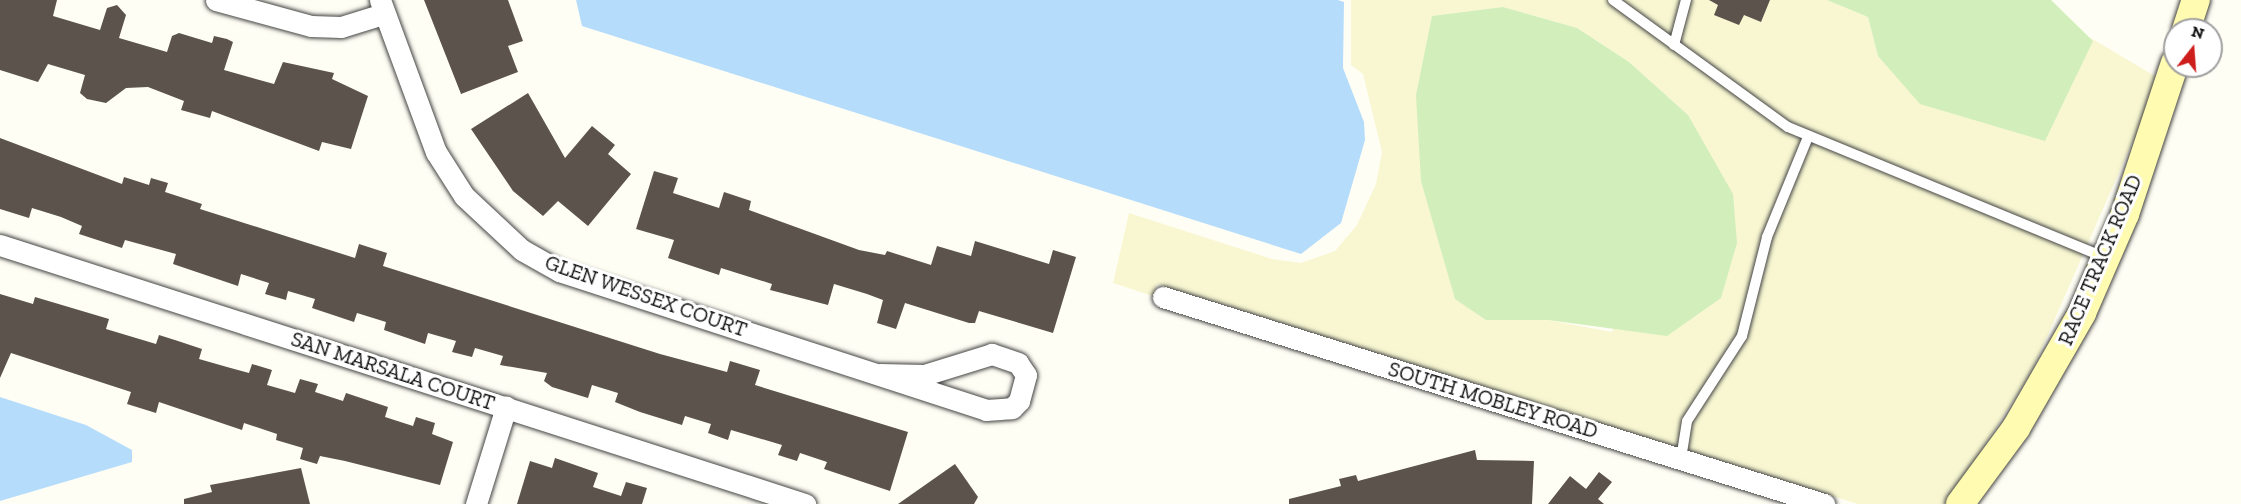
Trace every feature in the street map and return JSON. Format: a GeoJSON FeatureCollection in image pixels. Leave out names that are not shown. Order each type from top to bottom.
{"type":"FeatureCollection","features":[{"type":"Feature","properties":{"kind":"main road"},"geometry":{"type":"LineString","coordinates":[[2190,18],[2196,0]]}},
{"type":"Feature","properties":{"kind":"main road","name":"RACE TRACK ROAD"},"geometry":{"type":"LineString","coordinates":[[1960,504],[2045,380],[2106,258],[2170,78]]}},
{"type":"Feature","properties":{"kind":"street"},"geometry":{"type":"LineString","coordinates":[[216,0],[311,26],[341,27],[382,7]]}},
{"type":"Feature","properties":{"kind":"street","name":"GLEN WESSEX COURT"},"geometry":{"type":"LineString","coordinates":[[382,7],[436,152],[464,196],[502,236],[559,271],[880,374],[1000,412],[1019,401],[1026,375],[1017,363],[992,354],[924,375],[880,374]]}},
{"type":"Feature","properties":{"kind":"street","name":"SAN MARSALA COURT"},"geometry":{"type":"LineString","coordinates":[[0,245],[795,502]]}},
{"type":"Feature","properties":{"kind":"street","name":"SOUTH MOBLEY ROAD"},"geometry":{"type":"LineString","coordinates":[[1163,297],[1824,504]]}},
{"type":"Feature","properties":{"kind":"street"},"geometry":{"type":"LineString","coordinates":[[476,504],[506,407]]}},
{"type":"Feature","properties":{"kind":"lane"},"geometry":{"type":"LineString","coordinates":[[1613,0],[1761,110],[1808,137],[2106,258]]}},
{"type":"Feature","properties":{"kind":"lane"},"geometry":{"type":"LineString","coordinates":[[1674,45],[1686,0]]}},
{"type":"Feature","properties":{"kind":"lane"},"geometry":{"type":"LineString","coordinates":[[1681,459],[1687,422],[1742,336],[1767,237],[1808,137]]}},
{"type":"Feature","properties":{"kind":"green space"},"geometry":{"type":"Polygon","coordinates":[[[1351,0],[1827,0],[1868,17],[1878,56],[2093,41],[2089,37],[2160,79],[2031,373],[1947,504],[1858,504],[1157,284],[1153,296],[1113,283],[1129,213],[1272,259],[1301,263],[1335,251],[1357,225],[1376,184],[1382,152],[1363,74],[1351,65],[1351,0]],[[1503,7],[1433,16],[1416,95],[1455,298],[1486,320],[1548,320],[1612,332],[1688,115],[1629,62],[1577,28],[1503,7]]]}},
{"type":"Feature","properties":{"kind":"green space"},"geometry":{"type":"Polygon","coordinates":[[[1827,0],[2051,0],[2093,41],[2045,141],[1920,104],[1878,56],[1868,17],[1827,0]]]}},
{"type":"Feature","properties":{"kind":"green space"},"geometry":{"type":"Polygon","coordinates":[[[1503,7],[1577,28],[1629,62],[1688,115],[1733,194],[1737,243],[1721,298],[1667,336],[1548,320],[1486,320],[1455,299],[1421,181],[1416,95],[1432,16],[1503,7]]]}},
{"type":"Feature","properties":{"kind":"water"},"geometry":{"type":"Polygon","coordinates":[[[576,0],[1338,0],[1344,2],[1343,68],[1364,122],[1365,140],[1341,223],[1301,254],[582,26],[576,0]]]}},
{"type":"Feature","properties":{"kind":"water"},"geometry":{"type":"Polygon","coordinates":[[[0,397],[86,425],[132,450],[132,462],[0,501],[0,397]]]}},
{"type":"Feature","properties":{"kind":"building"},"geometry":{"type":"Polygon","coordinates":[[[0,0],[57,0],[53,16],[100,30],[107,8],[117,5],[126,15],[119,38],[167,52],[172,36],[179,33],[212,43],[214,36],[227,39],[233,42],[224,70],[274,84],[283,62],[334,73],[332,79],[368,96],[351,149],[322,142],[319,151],[212,111],[210,118],[181,110],[184,101],[148,87],[126,88],[106,103],[87,99],[80,93],[85,75],[48,64],[38,82],[0,70],[0,0]]]}},
{"type":"Feature","properties":{"kind":"building"},"geometry":{"type":"Polygon","coordinates":[[[424,0],[508,0],[523,41],[508,46],[518,72],[461,94],[424,0]]]}},
{"type":"Feature","properties":{"kind":"building"},"geometry":{"type":"Polygon","coordinates":[[[1709,0],[1770,0],[1761,22],[1744,15],[1739,25],[1714,15],[1718,5],[1709,0]]]}},
{"type":"Feature","properties":{"kind":"building"},"geometry":{"type":"Polygon","coordinates":[[[528,93],[565,158],[592,126],[615,145],[608,154],[631,174],[588,226],[558,201],[543,216],[513,191],[471,129],[528,93]]]}},
{"type":"Feature","properties":{"kind":"building"},"geometry":{"type":"Polygon","coordinates":[[[0,138],[122,184],[124,177],[149,185],[151,178],[168,183],[165,192],[202,204],[200,209],[355,258],[359,244],[387,253],[383,266],[660,354],[727,372],[730,361],[760,370],[755,385],[908,432],[890,491],[824,469],[827,462],[800,453],[797,461],[778,455],[782,445],[731,430],[728,440],[708,433],[711,424],[685,416],[682,425],[640,412],[615,402],[618,393],[592,385],[588,398],[552,387],[544,381],[547,373],[500,365],[503,356],[475,348],[472,357],[452,352],[456,341],[428,333],[425,344],[384,330],[386,322],[357,313],[354,322],[312,308],[315,299],[288,291],[286,300],[265,294],[269,283],[241,274],[238,286],[173,264],[176,254],[125,240],[122,248],[79,234],[82,226],[32,208],[29,218],[0,209],[0,138]]]}},
{"type":"Feature","properties":{"kind":"building"},"geometry":{"type":"Polygon","coordinates":[[[654,171],[678,178],[673,193],[719,208],[724,192],[751,201],[749,210],[859,250],[885,255],[887,251],[931,265],[937,246],[971,256],[975,241],[1049,264],[1053,250],[1076,257],[1053,333],[979,311],[975,323],[969,323],[905,303],[896,329],[877,323],[883,300],[867,294],[834,284],[828,305],[770,290],[772,284],[721,268],[719,275],[668,258],[674,240],[636,229],[654,171]]]}},
{"type":"Feature","properties":{"kind":"building"},"geometry":{"type":"Polygon","coordinates":[[[0,294],[33,304],[35,297],[109,319],[106,329],[156,344],[159,335],[178,341],[202,349],[199,359],[227,367],[249,373],[252,364],[272,370],[267,385],[295,393],[300,379],[318,384],[315,392],[343,401],[346,393],[388,407],[385,417],[413,426],[416,417],[435,423],[432,434],[453,442],[440,485],[320,456],[317,464],[300,459],[303,448],[276,440],[277,434],[244,423],[242,430],[159,402],[156,413],[127,404],[131,392],[11,353],[0,378],[0,294]]]}},
{"type":"Feature","properties":{"kind":"building"},"geometry":{"type":"Polygon","coordinates":[[[1475,450],[1477,460],[1534,461],[1532,504],[1289,504],[1289,499],[1341,486],[1339,479],[1356,475],[1358,481],[1475,450]]]}},
{"type":"Feature","properties":{"kind":"building"},"geometry":{"type":"Polygon","coordinates":[[[555,458],[598,473],[593,487],[621,496],[626,482],[647,488],[642,504],[517,504],[530,461],[552,468],[555,458]]]}},
{"type":"Feature","properties":{"kind":"building"},"geometry":{"type":"Polygon","coordinates":[[[955,464],[978,497],[974,504],[898,504],[955,464]]]}},
{"type":"Feature","properties":{"kind":"building"},"geometry":{"type":"Polygon","coordinates":[[[301,468],[310,504],[184,504],[184,499],[212,492],[210,485],[301,468]]]}},
{"type":"Feature","properties":{"kind":"building"},"geometry":{"type":"Polygon","coordinates":[[[1599,472],[1612,482],[1598,499],[1604,504],[1548,504],[1570,476],[1586,489],[1599,472]]]}}]}
